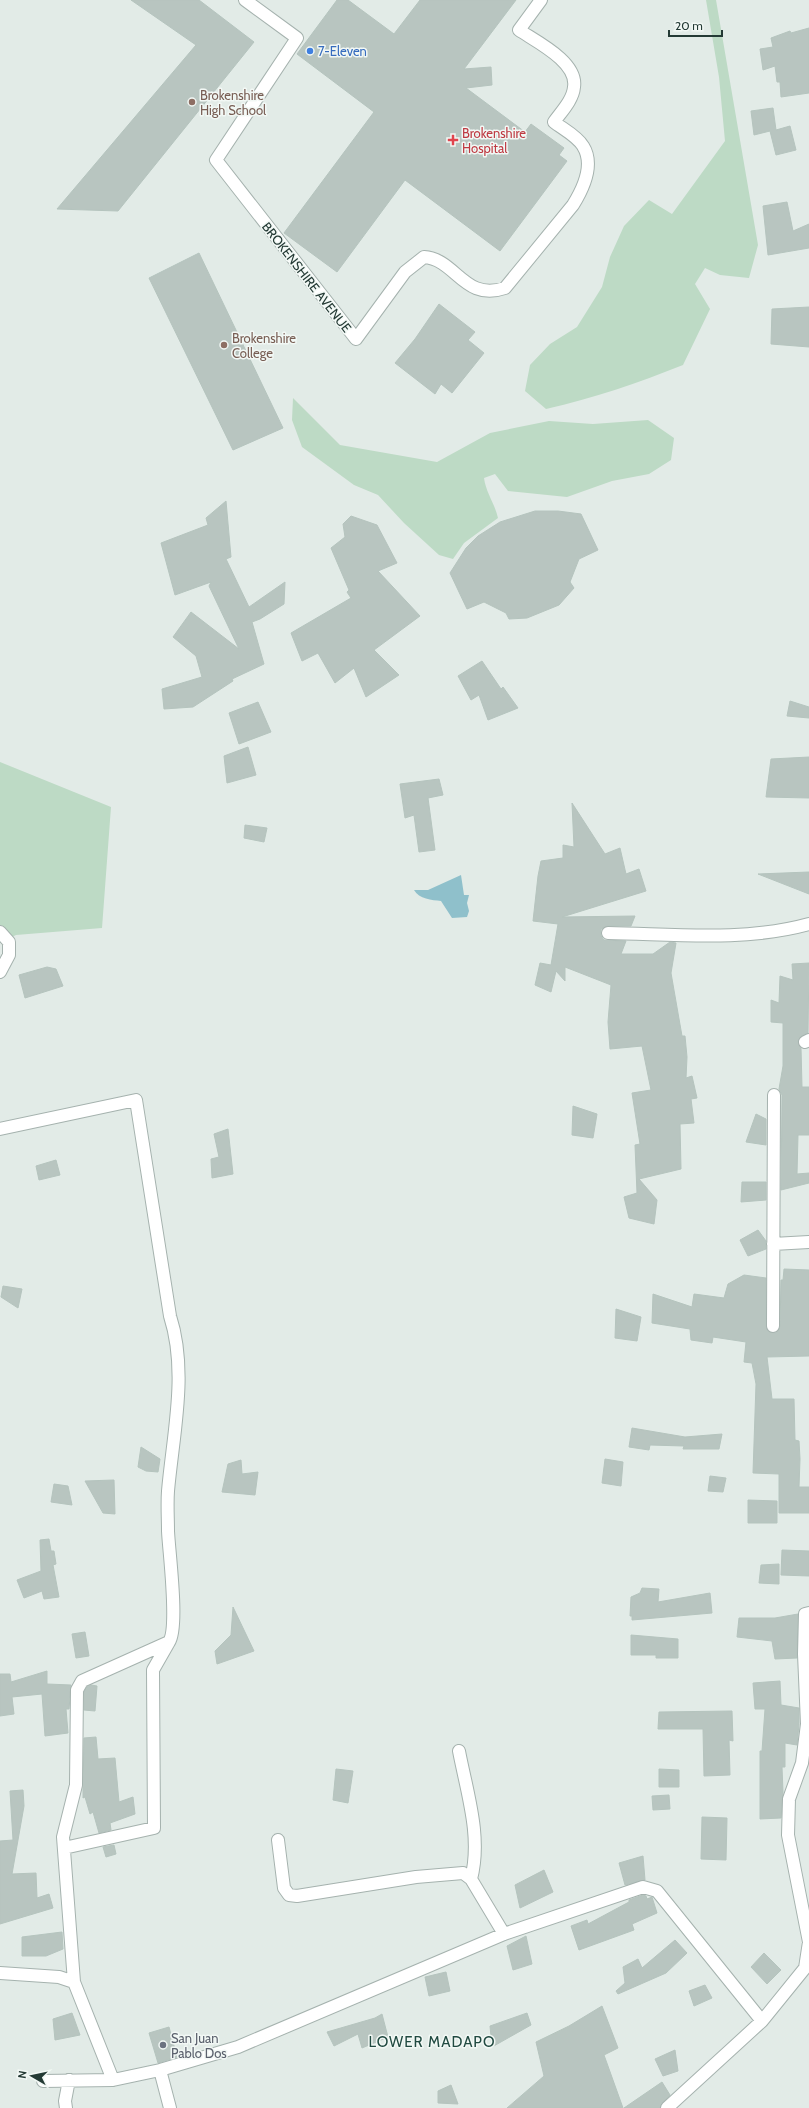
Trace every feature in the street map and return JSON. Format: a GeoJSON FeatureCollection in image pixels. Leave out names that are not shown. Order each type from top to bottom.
{"type":"FeatureCollection","features":[{"type":"Feature","properties":{"kind":"street","name":"BROKENSHIRE AVENUE"},"geometry":{"type":"LineString","coordinates":[[245,0],[297,38],[216,160],[356,339],[405,272],[424,257],[432,257],[441,261],[463,282],[481,290],[498,290],[510,283],[573,205],[584,185],[588,167],[587,156],[583,146],[554,122],[572,96],[574,87],[571,69],[564,62],[519,30],[541,0]]}},
{"type":"Feature","properties":{"kind":"street"},"geometry":{"type":"LineString","coordinates":[[608,933],[749,934],[782,931],[809,924]]}},
{"type":"Feature","properties":{"kind":"street"},"geometry":{"type":"LineString","coordinates":[[0,932],[9,942],[9,956],[0,972]]}},
{"type":"Feature","properties":{"kind":"street"},"geometry":{"type":"LineString","coordinates":[[773,1326],[774,1095]]}},
{"type":"Feature","properties":{"kind":"street"},"geometry":{"type":"LineString","coordinates":[[0,1129],[136,1100],[170,1316],[176,1341],[178,1394],[168,1493],[169,1553],[174,1622],[173,1636],[153,1670],[154,1828],[64,1848]]}},
{"type":"Feature","properties":{"kind":"street"},"geometry":{"type":"LineString","coordinates":[[773,1244],[809,1242]]}},
{"type":"Feature","properties":{"kind":"street"},"geometry":{"type":"LineString","coordinates":[[667,2108],[762,2021],[805,1968],[809,1942],[788,1835],[789,1799],[802,1763],[807,1724],[804,1654],[805,1614],[809,1613]]}},
{"type":"Feature","properties":{"kind":"street"},"geometry":{"type":"LineString","coordinates":[[113,2080],[74,1982],[63,1837],[76,1784],[77,1690],[78,1684],[82,1681],[169,1642]]}},
{"type":"Feature","properties":{"kind":"street"},"geometry":{"type":"LineString","coordinates":[[459,1751],[476,1840],[475,1864],[471,1879]]}},
{"type":"Feature","properties":{"kind":"street"},"geometry":{"type":"LineString","coordinates":[[278,1840],[284,1888],[289,1895],[297,1896],[416,1877],[462,1873],[471,1879],[504,1934]]}},
{"type":"Feature","properties":{"kind":"street"},"geometry":{"type":"LineString","coordinates":[[43,2081],[113,2080],[160,2070],[238,2047],[504,1934],[643,1887],[651,1888],[657,1891],[762,2021]]}},
{"type":"Feature","properties":{"kind":"street"},"geometry":{"type":"LineString","coordinates":[[0,1973],[59,1977],[74,1982]]}},
{"type":"Feature","properties":{"kind":"street"},"geometry":{"type":"LineString","coordinates":[[160,2070],[170,2108]]}},
{"type":"Feature","properties":{"kind":"street"},"geometry":{"type":"LineString","coordinates":[[66,2108],[65,2101],[69,2080]]}},
{"type":"Feature","properties":{"kind":"green space"},"geometry":{"type":"Polygon","coordinates":[[[706,0],[716,0],[758,245],[749,278],[720,275],[705,268],[695,284],[710,309],[683,365],[616,390],[546,409],[525,391],[530,365],[550,344],[577,327],[602,287],[610,257],[624,226],[649,200],[672,214],[725,141],[719,77],[706,0]]]}},
{"type":"Feature","properties":{"kind":"green space"},"geometry":{"type":"Polygon","coordinates":[[[293,398],[340,445],[437,462],[490,433],[549,421],[593,424],[648,420],[674,438],[671,460],[649,474],[612,481],[567,497],[508,491],[495,474],[484,478],[498,518],[464,543],[453,559],[439,555],[404,523],[378,495],[354,485],[302,447],[292,420],[293,398]]]}},
{"type":"Feature","properties":{"kind":"green space"},"geometry":{"type":"Polygon","coordinates":[[[0,762],[111,807],[102,928],[16,935],[0,943],[0,762]]]}},
{"type":"Feature","properties":{"kind":"water"},"geometry":{"type":"Polygon","coordinates":[[[461,875],[464,895],[469,895],[467,903],[469,911],[467,917],[452,918],[441,901],[422,897],[414,890],[428,890],[461,875]]]}},
{"type":"Feature","properties":{"kind":"building"},"geometry":{"type":"Polygon","coordinates":[[[131,0],[199,0],[254,42],[118,211],[57,209],[196,45],[131,0]]]}},
{"type":"Feature","properties":{"kind":"building","name":"Brokenshire Hospital"},"geometry":{"type":"Polygon","coordinates":[[[337,0],[348,0],[394,34],[420,0],[516,0],[464,69],[491,67],[492,85],[466,88],[525,132],[531,124],[564,148],[559,155],[567,161],[500,251],[405,180],[337,272],[284,233],[374,112],[297,54],[337,0]]]}},
{"type":"Feature","properties":{"kind":"building"},"geometry":{"type":"Polygon","coordinates":[[[809,28],[809,93],[781,97],[780,82],[777,82],[775,66],[763,70],[760,49],[773,47],[771,38],[790,31],[791,33],[809,28]]]}},
{"type":"Feature","properties":{"kind":"building"},"geometry":{"type":"Polygon","coordinates":[[[773,108],[776,130],[790,126],[796,150],[776,155],[770,131],[754,135],[751,111],[773,108]]]}},
{"type":"Feature","properties":{"kind":"building"},"geometry":{"type":"Polygon","coordinates":[[[787,202],[793,231],[809,224],[809,248],[768,255],[763,206],[787,202]]]}},
{"type":"Feature","properties":{"kind":"building"},"geometry":{"type":"Polygon","coordinates":[[[199,253],[283,428],[233,450],[149,278],[199,253]]]}},
{"type":"Feature","properties":{"kind":"building"},"geometry":{"type":"Polygon","coordinates":[[[439,304],[475,332],[468,340],[484,353],[452,393],[441,384],[435,394],[395,363],[415,339],[439,304]]]}},
{"type":"Feature","properties":{"kind":"building"},"geometry":{"type":"Polygon","coordinates":[[[809,307],[809,347],[771,344],[772,309],[809,307]]]}},
{"type":"Feature","properties":{"kind":"building"},"geometry":{"type":"Polygon","coordinates":[[[226,501],[231,557],[226,559],[249,607],[285,582],[284,604],[260,619],[252,622],[264,664],[232,679],[233,681],[193,707],[164,709],[162,689],[202,677],[196,656],[173,637],[191,612],[239,649],[209,586],[211,582],[175,595],[161,543],[208,525],[206,518],[226,501]]]}},
{"type":"Feature","properties":{"kind":"building"},"geometry":{"type":"Polygon","coordinates":[[[535,511],[558,511],[581,514],[598,550],[579,559],[570,582],[574,588],[559,605],[527,618],[509,619],[506,613],[484,602],[467,609],[450,573],[466,548],[478,536],[500,522],[535,511]]]}},
{"type":"Feature","properties":{"kind":"building"},"geometry":{"type":"Polygon","coordinates":[[[351,516],[377,525],[397,563],[378,571],[420,616],[374,650],[399,675],[366,697],[354,668],[335,683],[318,653],[302,661],[291,633],[351,598],[347,592],[349,590],[331,548],[345,537],[343,524],[351,516]]]}},
{"type":"Feature","properties":{"kind":"building"},"geometry":{"type":"Polygon","coordinates":[[[482,661],[501,689],[503,687],[518,708],[488,720],[479,695],[471,700],[458,676],[482,661]]]}},
{"type":"Feature","properties":{"kind":"building"},"geometry":{"type":"Polygon","coordinates":[[[790,701],[809,707],[809,718],[787,716],[790,701]]]}},
{"type":"Feature","properties":{"kind":"building"},"geometry":{"type":"Polygon","coordinates":[[[258,702],[271,732],[239,744],[229,713],[258,702]]]}},
{"type":"Feature","properties":{"kind":"building"},"geometry":{"type":"Polygon","coordinates":[[[248,747],[256,775],[227,783],[224,756],[248,747]]]}},
{"type":"Feature","properties":{"kind":"building"},"geometry":{"type":"Polygon","coordinates":[[[809,757],[809,798],[766,797],[771,759],[809,757]]]}},
{"type":"Feature","properties":{"kind":"building"},"geometry":{"type":"Polygon","coordinates":[[[439,779],[443,795],[428,798],[435,850],[419,852],[414,815],[405,818],[400,784],[439,779]]]}},
{"type":"Feature","properties":{"kind":"building"},"geometry":{"type":"Polygon","coordinates":[[[572,803],[605,854],[620,848],[626,874],[639,869],[646,891],[562,917],[635,916],[631,926],[608,926],[601,929],[601,936],[604,940],[626,941],[621,954],[653,954],[670,942],[676,943],[671,973],[682,1036],[685,1036],[687,1057],[686,1078],[692,1076],[697,1098],[691,1099],[694,1123],[680,1124],[681,1169],[639,1179],[657,1200],[654,1224],[629,1218],[624,1197],[637,1193],[635,1145],[640,1144],[632,1093],[651,1090],[642,1046],[610,1049],[608,1022],[611,985],[565,967],[565,981],[556,971],[551,992],[535,985],[540,963],[551,965],[558,924],[533,921],[541,861],[563,858],[563,845],[574,847],[572,803]]]}},
{"type":"Feature","properties":{"kind":"building"},"geometry":{"type":"Polygon","coordinates":[[[245,825],[267,828],[264,842],[244,838],[245,825]]]}},
{"type":"Feature","properties":{"kind":"building"},"geometry":{"type":"Polygon","coordinates":[[[809,872],[809,894],[758,874],[809,872]]]}},
{"type":"Feature","properties":{"kind":"building"},"geometry":{"type":"Polygon","coordinates":[[[809,963],[808,1033],[799,1038],[798,1042],[801,1048],[802,1087],[809,1087],[809,1135],[798,1135],[797,1174],[809,1173],[809,1183],[781,1190],[782,1095],[779,1089],[783,1066],[783,1023],[771,1022],[771,1000],[779,1003],[780,976],[793,980],[792,964],[809,963]]]}},
{"type":"Feature","properties":{"kind":"building"},"geometry":{"type":"Polygon","coordinates":[[[47,967],[56,969],[63,986],[25,998],[19,975],[47,967]]]}},
{"type":"Feature","properties":{"kind":"building"},"geometry":{"type":"Polygon","coordinates":[[[573,1106],[597,1114],[593,1138],[572,1135],[573,1106]]]}},
{"type":"Feature","properties":{"kind":"building"},"geometry":{"type":"Polygon","coordinates":[[[756,1114],[766,1119],[766,1145],[746,1142],[756,1114]]]}},
{"type":"Feature","properties":{"kind":"building"},"geometry":{"type":"Polygon","coordinates":[[[228,1129],[233,1174],[212,1178],[211,1159],[219,1157],[214,1134],[228,1129]]]}},
{"type":"Feature","properties":{"kind":"building"},"geometry":{"type":"Polygon","coordinates":[[[56,1160],[60,1175],[39,1180],[36,1166],[56,1160]]]}},
{"type":"Feature","properties":{"kind":"building"},"geometry":{"type":"Polygon","coordinates":[[[742,1182],[766,1182],[766,1200],[741,1202],[742,1182]]]}},
{"type":"Feature","properties":{"kind":"building"},"geometry":{"type":"Polygon","coordinates":[[[758,1230],[766,1241],[766,1249],[748,1256],[740,1240],[758,1230]]]}},
{"type":"Feature","properties":{"kind":"building"},"geometry":{"type":"Polygon","coordinates":[[[784,1269],[809,1270],[809,1356],[767,1357],[772,1399],[794,1399],[795,1440],[799,1441],[799,1487],[809,1487],[809,1513],[779,1513],[779,1474],[753,1473],[756,1384],[752,1363],[744,1362],[746,1342],[713,1337],[712,1343],[691,1340],[690,1329],[652,1323],[653,1294],[692,1307],[694,1294],[724,1298],[728,1284],[744,1275],[766,1278],[766,1326],[769,1332],[776,1333],[780,1326],[781,1280],[783,1280],[784,1269]]]}},
{"type":"Feature","properties":{"kind":"building"},"geometry":{"type":"Polygon","coordinates":[[[3,1286],[22,1289],[18,1308],[1,1297],[3,1286]]]}},
{"type":"Feature","properties":{"kind":"building"},"geometry":{"type":"Polygon","coordinates":[[[616,1309],[641,1317],[637,1341],[615,1338],[616,1309]]]}},
{"type":"Feature","properties":{"kind":"building"},"geometry":{"type":"Polygon","coordinates":[[[632,1428],[685,1437],[722,1434],[719,1449],[683,1449],[684,1446],[650,1445],[649,1450],[629,1447],[632,1428]]]}},
{"type":"Feature","properties":{"kind":"building"},"geometry":{"type":"Polygon","coordinates":[[[141,1447],[160,1459],[158,1472],[146,1471],[138,1467],[141,1447]]]}},
{"type":"Feature","properties":{"kind":"building"},"geometry":{"type":"Polygon","coordinates":[[[605,1459],[623,1462],[621,1486],[602,1483],[605,1459]]]}},
{"type":"Feature","properties":{"kind":"building"},"geometry":{"type":"Polygon","coordinates":[[[241,1460],[242,1474],[258,1472],[255,1495],[222,1492],[228,1464],[241,1460]]]}},
{"type":"Feature","properties":{"kind":"building"},"geometry":{"type":"Polygon","coordinates":[[[710,1476],[726,1478],[723,1492],[708,1491],[710,1476]]]}},
{"type":"Feature","properties":{"kind":"building"},"geometry":{"type":"Polygon","coordinates":[[[114,1480],[115,1514],[103,1513],[85,1481],[114,1480]]]}},
{"type":"Feature","properties":{"kind":"building"},"geometry":{"type":"Polygon","coordinates":[[[54,1484],[68,1486],[72,1505],[51,1502],[54,1484]]]}},
{"type":"Feature","properties":{"kind":"building"},"geometry":{"type":"Polygon","coordinates":[[[748,1500],[777,1501],[777,1523],[748,1523],[748,1500]]]}},
{"type":"Feature","properties":{"kind":"building"},"geometry":{"type":"Polygon","coordinates":[[[49,1539],[51,1551],[54,1551],[56,1564],[53,1565],[59,1597],[44,1599],[42,1591],[24,1598],[17,1580],[41,1571],[40,1540],[49,1539]]]}},
{"type":"Feature","properties":{"kind":"building"},"geometry":{"type":"Polygon","coordinates":[[[782,1550],[809,1551],[809,1576],[781,1575],[782,1550]]]}},
{"type":"Feature","properties":{"kind":"building"},"geometry":{"type":"Polygon","coordinates":[[[779,1564],[779,1584],[759,1583],[761,1565],[779,1564]]]}},
{"type":"Feature","properties":{"kind":"building"},"geometry":{"type":"Polygon","coordinates":[[[642,1588],[659,1589],[658,1602],[710,1593],[712,1613],[632,1620],[632,1616],[630,1616],[631,1597],[640,1593],[642,1588]]]}},
{"type":"Feature","properties":{"kind":"building"},"geometry":{"type":"Polygon","coordinates":[[[233,1607],[254,1651],[217,1664],[215,1651],[231,1635],[233,1607]]]}},
{"type":"Feature","properties":{"kind":"building"},"geometry":{"type":"Polygon","coordinates":[[[798,1614],[797,1658],[775,1659],[772,1641],[737,1637],[739,1618],[775,1618],[798,1614]]]}},
{"type":"Feature","properties":{"kind":"building"},"geometry":{"type":"Polygon","coordinates":[[[85,1632],[89,1656],[76,1658],[72,1634],[85,1632]]]}},
{"type":"Feature","properties":{"kind":"building"},"geometry":{"type":"Polygon","coordinates":[[[631,1635],[678,1639],[678,1658],[656,1658],[656,1655],[631,1655],[631,1635]]]}},
{"type":"Feature","properties":{"kind":"building"},"geometry":{"type":"Polygon","coordinates":[[[47,1671],[47,1684],[71,1685],[69,1709],[66,1709],[68,1733],[45,1736],[42,1694],[12,1697],[14,1714],[0,1716],[0,1674],[10,1674],[11,1682],[47,1671]]]}},
{"type":"Feature","properties":{"kind":"building"},"geometry":{"type":"Polygon","coordinates":[[[780,1681],[781,1705],[799,1708],[797,1745],[785,1743],[785,1767],[782,1767],[783,1792],[781,1818],[760,1819],[760,1751],[762,1751],[765,1709],[755,1709],[753,1683],[780,1681]]]}},
{"type":"Feature","properties":{"kind":"building"},"geometry":{"type":"Polygon","coordinates":[[[91,1685],[97,1686],[95,1711],[84,1710],[84,1692],[87,1687],[91,1685]]]}},
{"type":"Feature","properties":{"kind":"building"},"geometry":{"type":"Polygon","coordinates":[[[732,1711],[733,1741],[729,1740],[730,1775],[704,1776],[703,1729],[658,1729],[659,1712],[732,1711]]]}},
{"type":"Feature","properties":{"kind":"building"},"geometry":{"type":"Polygon","coordinates":[[[96,1737],[98,1759],[115,1758],[119,1802],[133,1797],[135,1814],[110,1823],[111,1830],[99,1833],[93,1812],[90,1814],[85,1797],[83,1798],[84,1738],[96,1737]]]}},
{"type":"Feature","properties":{"kind":"building"},"geometry":{"type":"Polygon","coordinates":[[[336,1769],[353,1771],[348,1803],[333,1800],[336,1769]]]}},
{"type":"Feature","properties":{"kind":"building"},"geometry":{"type":"Polygon","coordinates":[[[659,1769],[679,1770],[679,1787],[659,1787],[659,1769]]]}},
{"type":"Feature","properties":{"kind":"building"},"geometry":{"type":"Polygon","coordinates":[[[23,1790],[24,1806],[12,1874],[36,1873],[37,1898],[49,1894],[53,1908],[0,1924],[0,1841],[13,1840],[10,1791],[23,1790]]]}},
{"type":"Feature","properties":{"kind":"building"},"geometry":{"type":"Polygon","coordinates":[[[669,1795],[670,1809],[653,1810],[652,1796],[669,1795]]]}},
{"type":"Feature","properties":{"kind":"building"},"geometry":{"type":"Polygon","coordinates":[[[702,1817],[727,1818],[726,1860],[701,1859],[702,1817]]]}},
{"type":"Feature","properties":{"kind":"building"},"geometry":{"type":"Polygon","coordinates":[[[114,1845],[116,1854],[106,1857],[103,1847],[114,1845]]]}},
{"type":"Feature","properties":{"kind":"building"},"geometry":{"type":"Polygon","coordinates":[[[643,1856],[645,1880],[625,1885],[619,1863],[643,1856]]]}},
{"type":"Feature","properties":{"kind":"building"},"geometry":{"type":"Polygon","coordinates":[[[544,1870],[553,1892],[520,1908],[515,1885],[544,1870]]]}},
{"type":"Feature","properties":{"kind":"building"},"geometry":{"type":"Polygon","coordinates":[[[643,1895],[646,1896],[647,1899],[652,1897],[657,1913],[632,1924],[634,1930],[579,1950],[571,1926],[587,1920],[588,1924],[629,1902],[629,1900],[643,1895]]]}},
{"type":"Feature","properties":{"kind":"building"},"geometry":{"type":"Polygon","coordinates":[[[62,1932],[63,1949],[46,1956],[22,1956],[22,1937],[62,1932]]]}},
{"type":"Feature","properties":{"kind":"building"},"geometry":{"type":"Polygon","coordinates":[[[526,1936],[532,1964],[513,1970],[507,1946],[526,1936]]]}},
{"type":"Feature","properties":{"kind":"building"},"geometry":{"type":"Polygon","coordinates":[[[675,1940],[687,1953],[666,1973],[618,1994],[616,1991],[625,1983],[623,1967],[638,1959],[642,1968],[675,1940]]]}},
{"type":"Feature","properties":{"kind":"building"},"geometry":{"type":"Polygon","coordinates":[[[764,1953],[781,1970],[767,1984],[751,1967],[764,1953]]]}},
{"type":"Feature","properties":{"kind":"building"},"geometry":{"type":"Polygon","coordinates":[[[446,1972],[450,1991],[429,1996],[425,1977],[446,1972]]]}},
{"type":"Feature","properties":{"kind":"building"},"geometry":{"type":"Polygon","coordinates":[[[705,1985],[712,1998],[694,2006],[689,1991],[705,1985]]]}},
{"type":"Feature","properties":{"kind":"building"},"geometry":{"type":"Polygon","coordinates":[[[602,2006],[618,2048],[604,2055],[623,2108],[507,2108],[544,2076],[536,2042],[569,2026],[602,2006]]]}},
{"type":"Feature","properties":{"kind":"building"},"geometry":{"type":"Polygon","coordinates":[[[72,2013],[80,2035],[55,2040],[53,2019],[72,2013]]]}},
{"type":"Feature","properties":{"kind":"building"},"geometry":{"type":"Polygon","coordinates":[[[527,2013],[531,2025],[492,2047],[490,2026],[527,2013]]]}},
{"type":"Feature","properties":{"kind":"building"},"geometry":{"type":"Polygon","coordinates":[[[382,2014],[388,2037],[362,2048],[358,2034],[334,2046],[327,2032],[375,2018],[382,2014]]]}},
{"type":"Feature","properties":{"kind":"building","name":"San Juan Pablo Dos"},"geometry":{"type":"Polygon","coordinates":[[[169,2027],[177,2057],[158,2063],[149,2033],[169,2027]]]}},
{"type":"Feature","properties":{"kind":"building"},"geometry":{"type":"Polygon","coordinates":[[[675,2050],[678,2071],[663,2076],[655,2059],[675,2050]]]}},
{"type":"Feature","properties":{"kind":"building"},"geometry":{"type":"Polygon","coordinates":[[[662,2082],[670,2095],[662,2103],[660,2108],[624,2108],[662,2082]]]}},
{"type":"Feature","properties":{"kind":"building"},"geometry":{"type":"Polygon","coordinates":[[[451,2085],[458,2104],[438,2103],[438,2091],[451,2085]]]}},
{"type":"Feature","properties":{"kind":"place","name":"7-Eleven"},"geometry":{"type":"Point","coordinates":[310,51]}},
{"type":"Feature","properties":{"kind":"place","name":"Brokenshire High School"},"geometry":{"type":"Point","coordinates":[192,102]}},
{"type":"Feature","properties":{"kind":"place","name":"Brokenshire Hospital"},"geometry":{"type":"Point","coordinates":[453,140]}},
{"type":"Feature","properties":{"kind":"place","name":"Brokenshire College"},"geometry":{"type":"Point","coordinates":[224,345]}},
{"type":"Feature","properties":{"kind":"place","name":"San Juan Pablo Dos"},"geometry":{"type":"Point","coordinates":[163,2045]}},
{"type":"Feature","properties":{"kind":"district","name":"LOWER MADAPO"},"geometry":{"type":"Point","coordinates":[432,2042]}}]}
